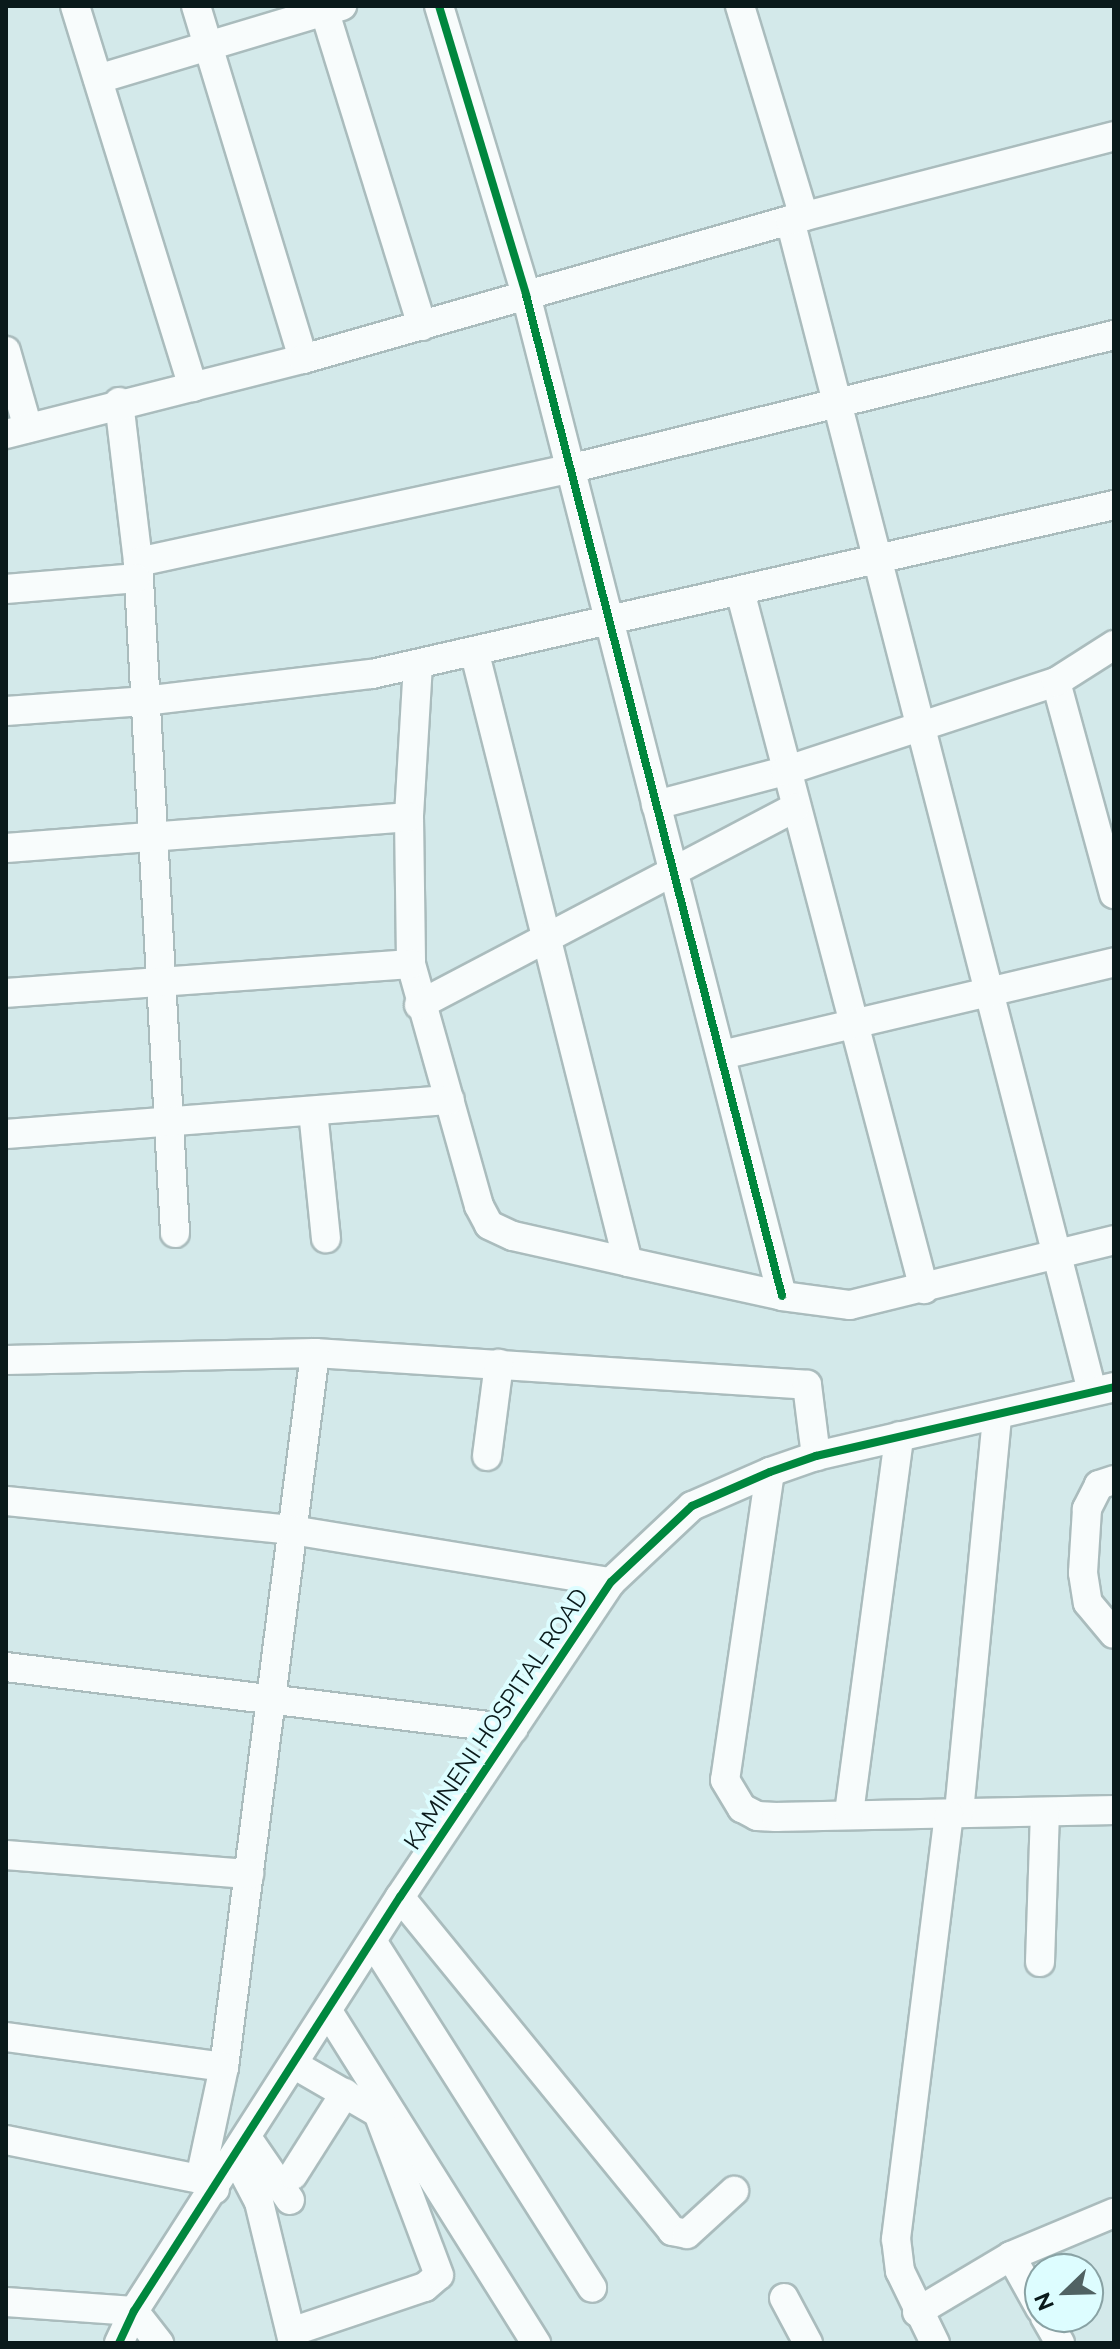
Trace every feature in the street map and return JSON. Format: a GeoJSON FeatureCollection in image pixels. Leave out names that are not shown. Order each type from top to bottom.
{"type":"FeatureCollection","features":[{"type":"Feature","properties":{"kind":"street"},"geometry":{"type":"LineString","coordinates":[[75,6],[193,387]]}},
{"type":"Feature","properties":{"kind":"street"},"geometry":{"type":"LineString","coordinates":[[196,6],[303,359]]}},
{"type":"Feature","properties":{"kind":"street"},"geometry":{"type":"LineString","coordinates":[[439,6],[526,295],[782,1296]]}},
{"type":"Feature","properties":{"kind":"street"},"geometry":{"type":"LineString","coordinates":[[740,6],[797,218],[836,403],[986,993],[1058,1257],[1103,1389]]}},
{"type":"Feature","properties":{"kind":"street"},"geometry":{"type":"LineString","coordinates":[[98,79],[330,8],[422,326]]}},
{"type":"Feature","properties":{"kind":"street"},"geometry":{"type":"LineString","coordinates":[[6,351],[17,431],[119,402],[303,359],[797,218],[1114,136]]}},
{"type":"Feature","properties":{"kind":"street"},"geometry":{"type":"LineString","coordinates":[[6,589],[137,570],[569,469],[1114,335]]}},
{"type":"Feature","properties":{"kind":"street"},"geometry":{"type":"LineString","coordinates":[[119,402],[137,570],[175,1233]]}},
{"type":"Feature","properties":{"kind":"street"},"geometry":{"type":"LineString","coordinates":[[6,711],[144,701],[475,654],[1114,505]]}},
{"type":"Feature","properties":{"kind":"street"},"geometry":{"type":"LineString","coordinates":[[740,591],[794,808],[924,1289]]}},
{"type":"Feature","properties":{"kind":"street"},"geometry":{"type":"LineString","coordinates":[[656,805],[785,771],[1056,682],[1114,645]]}},
{"type":"Feature","properties":{"kind":"street"},"geometry":{"type":"LineString","coordinates":[[475,654],[628,1262]]}},
{"type":"Feature","properties":{"kind":"street"},"geometry":{"type":"LineString","coordinates":[[418,664],[409,817],[411,964],[419,1005],[489,1225],[513,1236],[628,1262],[782,1296],[850,1305],[1058,1257],[1114,1240]]}},
{"type":"Feature","properties":{"kind":"street"},"geometry":{"type":"LineString","coordinates":[[1056,682],[1114,894]]}},
{"type":"Feature","properties":{"kind":"street"},"geometry":{"type":"LineString","coordinates":[[419,1005],[674,875],[794,808]]}},
{"type":"Feature","properties":{"kind":"street"},"geometry":{"type":"LineString","coordinates":[[6,848],[409,817]]}},
{"type":"Feature","properties":{"kind":"street"},"geometry":{"type":"LineString","coordinates":[[722,1055],[1114,962]]}},
{"type":"Feature","properties":{"kind":"street"},"geometry":{"type":"LineString","coordinates":[[6,993],[160,979],[411,964]]}},
{"type":"Feature","properties":{"kind":"street"},"geometry":{"type":"LineString","coordinates":[[6,1134],[450,1100]]}},
{"type":"Feature","properties":{"kind":"street"},"geometry":{"type":"LineString","coordinates":[[313,1111],[326,1238]]}},
{"type":"Feature","properties":{"kind":"street"},"geometry":{"type":"LineString","coordinates":[[6,2140],[208,2184],[315,1353]]}},
{"type":"Feature","properties":{"kind":"street"},"geometry":{"type":"LineString","coordinates":[[6,1360],[315,1353],[807,1385],[816,1456]]}},
{"type":"Feature","properties":{"kind":"street"},"geometry":{"type":"LineString","coordinates":[[487,1456],[499,1364]]}},
{"type":"Feature","properties":{"kind":"street","name":"KAMINENI HOSPITAL ROAD"},"geometry":{"type":"LineString","coordinates":[[119,2343],[134,2311],[208,2184],[242,2148],[374,1944],[400,1897],[611,1582],[692,1506],[770,1472],[816,1456],[899,1436],[997,1418],[1103,1389]]}},
{"type":"Feature","properties":{"kind":"street"},"geometry":{"type":"LineString","coordinates":[[935,2343],[917,2312],[900,2271],[896,2239],[954,1814],[997,1418]]}},
{"type":"Feature","properties":{"kind":"street"},"geometry":{"type":"LineString","coordinates":[[849,1813],[899,1436]]}},
{"type":"Feature","properties":{"kind":"street"},"geometry":{"type":"LineString","coordinates":[[770,1472],[725,1780],[742,1808],[757,1816],[1114,1810]]}},
{"type":"Feature","properties":{"kind":"street"},"geometry":{"type":"LineString","coordinates":[[1114,1480],[1099,1485],[1087,1509],[1083,1573],[1088,1603],[1114,1634]]}},
{"type":"Feature","properties":{"kind":"street"},"geometry":{"type":"LineString","coordinates":[[6,1501],[292,1530],[611,1582]]}},
{"type":"Feature","properties":{"kind":"street"},"geometry":{"type":"LineString","coordinates":[[6,1667],[270,1702],[513,1729]]}},
{"type":"Feature","properties":{"kind":"street"},"geometry":{"type":"LineString","coordinates":[[1040,1962],[1045,1813]]}},
{"type":"Feature","properties":{"kind":"street"},"geometry":{"type":"LineString","coordinates":[[6,1855],[249,1874]]}},
{"type":"Feature","properties":{"kind":"street"},"geometry":{"type":"LineString","coordinates":[[400,1897],[672,2231],[687,2234],[734,2191]]}},
{"type":"Feature","properties":{"kind":"street"},"geometry":{"type":"LineString","coordinates":[[374,1944],[592,2288]]}},
{"type":"Feature","properties":{"kind":"street"},"geometry":{"type":"LineString","coordinates":[[329,2013],[536,2343]]}},
{"type":"Feature","properties":{"kind":"street"},"geometry":{"type":"LineString","coordinates":[[6,2037],[224,2067]]}},
{"type":"Feature","properties":{"kind":"street"},"geometry":{"type":"LineString","coordinates":[[242,2148],[259,2202],[292,2337],[425,2287],[439,2275],[378,2113],[295,2065]]}},
{"type":"Feature","properties":{"kind":"street"},"geometry":{"type":"LineString","coordinates":[[242,2148],[292,2187],[345,2093]]}},
{"type":"Feature","properties":{"kind":"street"},"geometry":{"type":"LineString","coordinates":[[917,2312],[1011,2256],[1114,2213]]}},
{"type":"Feature","properties":{"kind":"street"},"geometry":{"type":"LineString","coordinates":[[1011,2256],[1024,2279]]}},
{"type":"Feature","properties":{"kind":"street"},"geometry":{"type":"LineString","coordinates":[[784,2298],[808,2343]]}},
{"type":"Feature","properties":{"kind":"street"},"geometry":{"type":"LineString","coordinates":[[6,2302],[134,2311],[159,2343]]}},
{"type":"Feature","properties":{"kind":"cycle path"},"geometry":{"type":"LineString","coordinates":[[439,6],[526,295],[782,1296]]}},
{"type":"Feature","properties":{"kind":"cycle path"},"geometry":{"type":"LineString","coordinates":[[119,2343],[134,2311],[400,1897],[611,1582],[692,1506],[770,1472],[816,1456],[1114,1387]]}}]}
